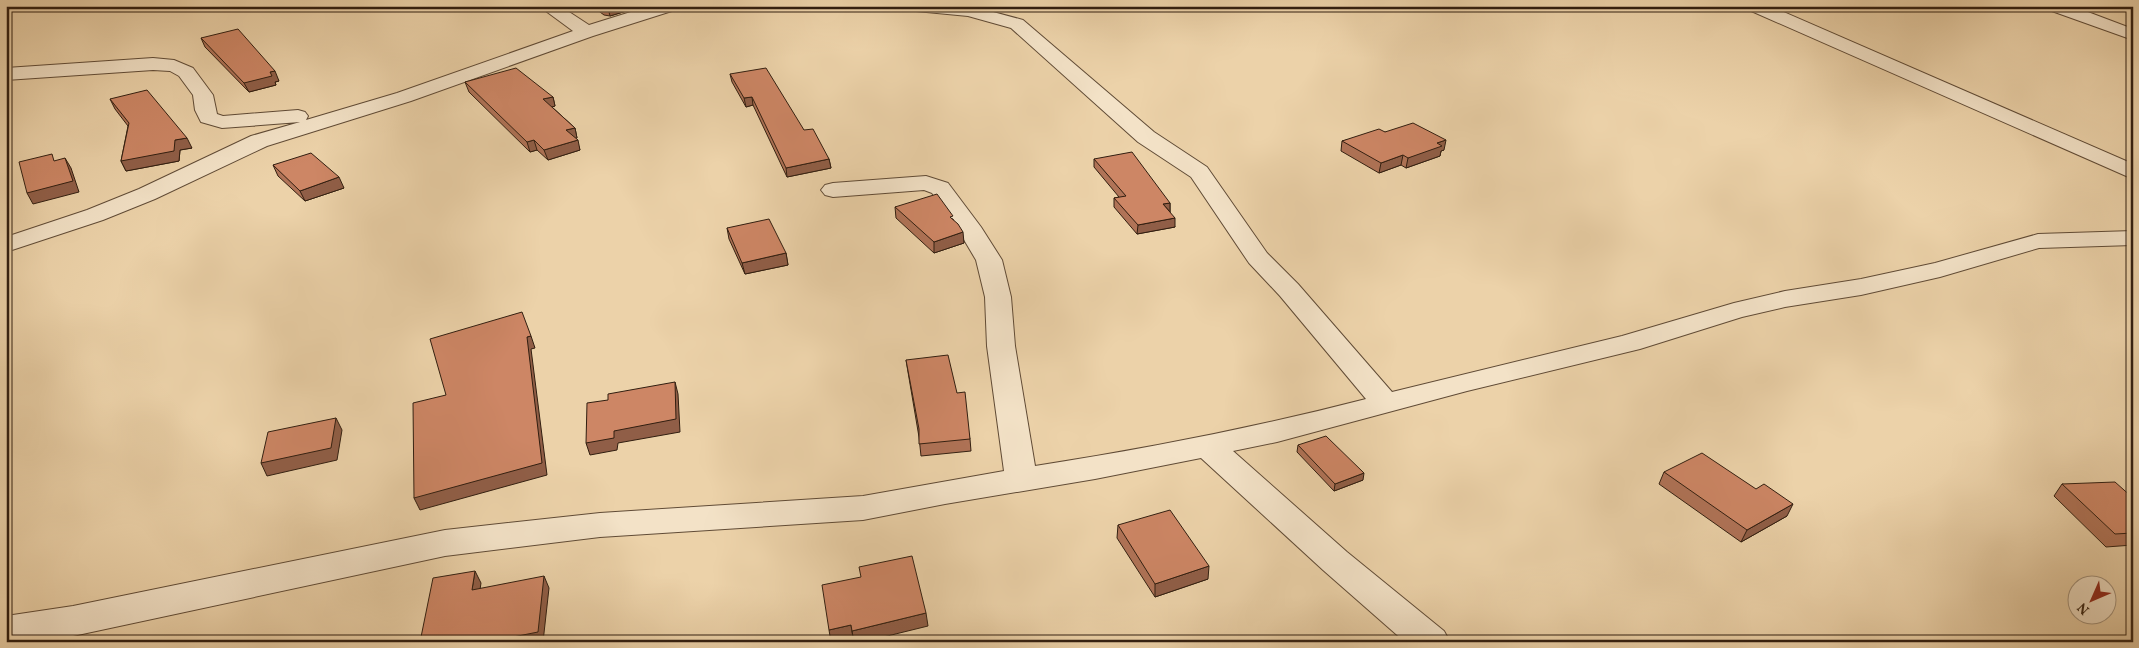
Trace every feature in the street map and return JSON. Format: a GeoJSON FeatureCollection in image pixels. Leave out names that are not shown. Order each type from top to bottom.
{"type":"FeatureCollection","features":[{"type":"Feature","properties":{"kind":"street"},"geometry":{"type":"LineString","coordinates":[[548,6],[587,32]]}},
{"type":"Feature","properties":{"kind":"street"},"geometry":{"type":"LineString","coordinates":[[6,245],[96,215],[147,194],[259,141],[289,130],[362,110],[587,32],[670,6]]}},
{"type":"Feature","properties":{"kind":"street"},"geometry":{"type":"LineString","coordinates":[[916,6],[967,11],[1006,19],[1017,24],[1146,137],[1199,172],[1222,202],[1258,258],[1289,290],[1386,404]]}},
{"type":"Feature","properties":{"kind":"street"},"geometry":{"type":"LineString","coordinates":[[1755,6],[2133,172]]}},
{"type":"Feature","properties":{"kind":"street"},"geometry":{"type":"LineString","coordinates":[[2055,6],[2133,35]]}},
{"type":"Feature","properties":{"kind":"street"},"geometry":{"type":"LineString","coordinates":[[6,74],[153,64],[174,66],[186,72],[203,96],[208,118],[222,122],[362,110]]}},
{"type":"Feature","properties":{"kind":"street"},"geometry":{"type":"LineString","coordinates":[[833,190],[926,183],[940,188],[972,232],[989,260],[998,297],[1001,346],[1021,480]]}},
{"type":"Feature","properties":{"kind":"street"},"geometry":{"type":"LineString","coordinates":[[6,631],[73,621],[445,543],[600,525],[863,508],[945,492],[1095,468],[1277,432],[1630,343],[1734,311],[1786,299],[1861,287],[1940,269],[2038,241],[2133,238]]}},
{"type":"Feature","properties":{"kind":"street"},"geometry":{"type":"LineString","coordinates":[[1208,446],[1335,561],[1431,642]]}},
{"type":"Feature","properties":{"kind":"building"},"geometry":{"type":"Polygon","coordinates":[[[238,29],[275,71],[270,72],[272,76],[244,83],[201,38],[238,29]]]}},
{"type":"Feature","properties":{"kind":"building"},"geometry":{"type":"Polygon","coordinates":[[[516,68],[553,97],[543,99],[575,128],[566,130],[578,140],[544,150],[534,140],[527,142],[465,82],[516,68]]]}},
{"type":"Feature","properties":{"kind":"building"},"geometry":{"type":"Polygon","coordinates":[[[766,68],[804,130],[813,129],[829,159],[786,168],[752,97],[744,98],[730,74],[766,68]]]}},
{"type":"Feature","properties":{"kind":"building"},"geometry":{"type":"Polygon","coordinates":[[[147,90],[187,138],[175,140],[174,151],[121,161],[129,123],[110,99],[147,90]]]}},
{"type":"Feature","properties":{"kind":"building"},"geometry":{"type":"Polygon","coordinates":[[[1413,123],[1446,140],[1437,143],[1442,146],[1408,158],[1403,155],[1381,163],[1342,141],[1379,129],[1385,132],[1413,123]]]}},
{"type":"Feature","properties":{"kind":"building"},"geometry":{"type":"Polygon","coordinates":[[[1132,152],[1170,203],[1163,204],[1175,218],[1138,225],[1114,198],[1126,196],[1094,159],[1132,152]]]}},
{"type":"Feature","properties":{"kind":"building"},"geometry":{"type":"Polygon","coordinates":[[[311,153],[339,177],[300,191],[273,165],[311,153]]]}},
{"type":"Feature","properties":{"kind":"building"},"geometry":{"type":"Polygon","coordinates":[[[52,154],[54,161],[65,158],[73,181],[27,193],[19,162],[52,154]]]}},
{"type":"Feature","properties":{"kind":"building"},"geometry":{"type":"Polygon","coordinates":[[[937,194],[953,216],[950,217],[963,232],[934,242],[895,207],[937,194]]]}},
{"type":"Feature","properties":{"kind":"building"},"geometry":{"type":"Polygon","coordinates":[[[769,219],[786,253],[742,263],[727,228],[769,219]]]}},
{"type":"Feature","properties":{"kind":"building"},"geometry":{"type":"Polygon","coordinates":[[[522,312],[531,336],[527,337],[542,463],[414,498],[413,403],[446,395],[430,339],[522,312]]]}},
{"type":"Feature","properties":{"kind":"building"},"geometry":{"type":"Polygon","coordinates":[[[948,355],[957,393],[965,392],[970,439],[919,444],[919,429],[906,360],[948,355]]]}},
{"type":"Feature","properties":{"kind":"building"},"geometry":{"type":"Polygon","coordinates":[[[675,382],[676,419],[614,431],[614,438],[586,443],[587,403],[608,400],[608,394],[675,382]]]}},
{"type":"Feature","properties":{"kind":"building"},"geometry":{"type":"Polygon","coordinates":[[[336,418],[331,448],[261,463],[268,432],[336,418]]]}},
{"type":"Feature","properties":{"kind":"building"},"geometry":{"type":"Polygon","coordinates":[[[1326,436],[1364,473],[1335,484],[1298,445],[1326,436]]]}},
{"type":"Feature","properties":{"kind":"building"},"geometry":{"type":"Polygon","coordinates":[[[1702,453],[1756,489],[1764,484],[1793,504],[1747,530],[1664,472],[1702,453]]]}},
{"type":"Feature","properties":{"kind":"building"},"geometry":{"type":"Polygon","coordinates":[[[2115,482],[2133,498],[2133,533],[2115,534],[2062,484],[2115,482]]]}},
{"type":"Feature","properties":{"kind":"building"},"geometry":{"type":"Polygon","coordinates":[[[1170,510],[1209,566],[1155,584],[1118,525],[1170,510]]]}},
{"type":"Feature","properties":{"kind":"building"},"geometry":{"type":"Polygon","coordinates":[[[912,556],[926,613],[852,631],[851,625],[829,630],[822,585],[861,577],[859,567],[912,556]]]}},
{"type":"Feature","properties":{"kind":"building"},"geometry":{"type":"Polygon","coordinates":[[[475,571],[472,590],[544,576],[538,632],[488,642],[420,642],[433,578],[475,571]]]}}]}
